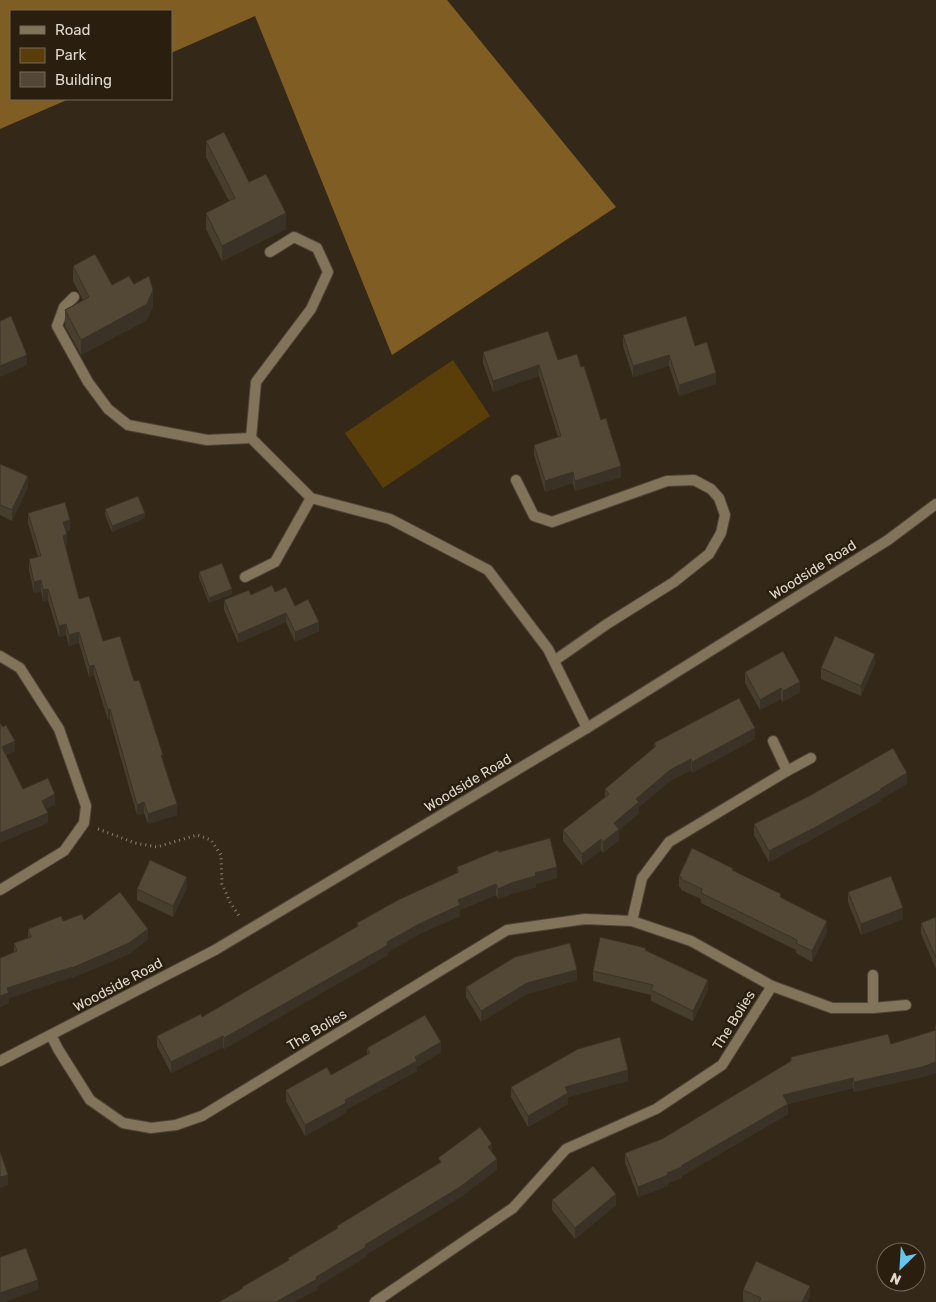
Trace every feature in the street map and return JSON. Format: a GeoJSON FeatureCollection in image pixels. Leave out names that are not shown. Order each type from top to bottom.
{"type":"FeatureCollection","features":[{"type":"Feature","properties":{"kind":"street"},"geometry":{"type":"LineString","coordinates":[[252,438],[256,382],[311,309],[328,272],[317,248],[294,237],[270,252]]}},
{"type":"Feature","properties":{"kind":"street"},"geometry":{"type":"LineString","coordinates":[[74,297],[64,307],[57,326],[78,366],[108,409],[128,425],[207,440],[252,438],[311,498],[390,519],[488,570],[548,649],[587,728]]}},
{"type":"Feature","properties":{"kind":"street"},"geometry":{"type":"LineString","coordinates":[[516,480],[534,516],[552,522],[667,481],[694,480],[711,489],[719,498],[726,515],[721,533],[708,554],[674,582],[607,624],[554,661]]}},
{"type":"Feature","properties":{"kind":"street"},"geometry":{"type":"LineString","coordinates":[[245,577],[275,562],[311,498]]}},
{"type":"Feature","properties":{"kind":"street","name":"Woodside Road"},"geometry":{"type":"LineString","coordinates":[[0,1061],[215,950],[587,728],[888,540],[936,504]]}},
{"type":"Feature","properties":{"kind":"street"},"geometry":{"type":"LineString","coordinates":[[0,656],[20,668],[59,729],[86,806],[84,824],[64,851],[0,890]]}},
{"type":"Feature","properties":{"kind":"street"},"geometry":{"type":"LineString","coordinates":[[773,741],[787,771]]}},
{"type":"Feature","properties":{"kind":"street"},"geometry":{"type":"LineString","coordinates":[[632,921],[642,878],[669,842],[811,758]]}},
{"type":"Feature","properties":{"kind":"street","name":"The Bolies"},"geometry":{"type":"LineString","coordinates":[[51,1035],[90,1100],[123,1123],[151,1128],[176,1125],[202,1116],[507,930],[585,919],[632,921],[691,941],[772,986],[832,1008],[873,1008],[906,1005]]}},
{"type":"Feature","properties":{"kind":"street"},"geometry":{"type":"LineString","coordinates":[[873,975],[873,1008]]}},
{"type":"Feature","properties":{"kind":"street","name":"The Bolies"},"geometry":{"type":"LineString","coordinates":[[375,1302],[513,1208],[566,1149],[656,1109],[722,1065],[772,986]]}},
{"type":"Feature","properties":{"kind":"path"},"geometry":{"type":"LineString","coordinates":[[84,824],[135,843],[157,847],[197,835],[211,840],[222,855],[222,884],[230,902],[248,930]]}},
{"type":"Feature","properties":{"kind":"green space"},"geometry":{"type":"Polygon","coordinates":[[[453,360],[490,416],[383,488],[345,433],[453,360]]]}},
{"type":"Feature","properties":{"kind":"shaded area"},"geometry":{"type":"Polygon","coordinates":[[[0,0],[447,0],[616,207],[392,355],[255,16],[172,53],[172,10],[10,10],[10,100],[67,100],[0,129],[0,0]]]}},
{"type":"Feature","properties":{"kind":"building"},"geometry":{"type":"Polygon","coordinates":[[[224,132],[249,182],[266,174],[286,213],[222,246],[206,213],[235,198],[206,141],[224,132]]]}},
{"type":"Feature","properties":{"kind":"building"},"geometry":{"type":"Polygon","coordinates":[[[95,254],[112,285],[129,276],[134,284],[149,276],[153,290],[147,304],[81,340],[65,310],[89,297],[73,266],[95,254]]]}},
{"type":"Feature","properties":{"kind":"building"},"geometry":{"type":"Polygon","coordinates":[[[11,316],[27,355],[0,366],[0,321],[11,316]]]}},
{"type":"Feature","properties":{"kind":"building"},"geometry":{"type":"Polygon","coordinates":[[[686,316],[695,346],[707,342],[716,373],[679,385],[669,355],[633,366],[623,335],[686,316]]]}},
{"type":"Feature","properties":{"kind":"building"},"geometry":{"type":"Polygon","coordinates":[[[548,331],[558,360],[577,354],[581,367],[584,366],[601,420],[606,418],[621,466],[575,481],[573,472],[545,481],[534,445],[561,436],[539,365],[493,381],[483,352],[548,331]]]}},
{"type":"Feature","properties":{"kind":"building"},"geometry":{"type":"Polygon","coordinates":[[[0,464],[28,476],[12,510],[0,505],[0,464]]]}},
{"type":"Feature","properties":{"kind":"building"},"geometry":{"type":"Polygon","coordinates":[[[138,496],[145,513],[112,526],[105,509],[138,496]]]}},
{"type":"Feature","properties":{"kind":"building"},"geometry":{"type":"Polygon","coordinates":[[[65,502],[70,520],[63,522],[67,534],[63,536],[79,599],[89,596],[103,641],[120,636],[134,681],[139,680],[177,804],[148,814],[144,802],[137,805],[110,709],[108,710],[94,665],[89,666],[79,632],[69,635],[66,624],[59,626],[48,589],[43,590],[41,580],[34,582],[29,559],[41,556],[28,513],[65,502]]]}},
{"type":"Feature","properties":{"kind":"building"},"geometry":{"type":"Polygon","coordinates":[[[222,563],[232,589],[209,598],[199,572],[222,563]]]}},
{"type":"Feature","properties":{"kind":"building"},"geometry":{"type":"Polygon","coordinates":[[[272,585],[275,592],[286,587],[295,606],[308,599],[319,622],[295,632],[286,613],[238,634],[224,600],[249,590],[251,595],[272,585]]]}},
{"type":"Feature","properties":{"kind":"building"},"geometry":{"type":"Polygon","coordinates":[[[835,636],[875,654],[861,686],[821,668],[835,636]]]}},
{"type":"Feature","properties":{"kind":"building"},"geometry":{"type":"Polygon","coordinates":[[[783,651],[800,682],[783,691],[781,688],[760,700],[745,672],[783,651]]]}},
{"type":"Feature","properties":{"kind":"building"},"geometry":{"type":"Polygon","coordinates":[[[739,698],[755,728],[692,762],[691,759],[670,770],[636,799],[639,802],[614,823],[619,829],[603,842],[601,839],[582,854],[563,830],[609,794],[605,789],[656,746],[654,743],[739,698]]]}},
{"type":"Feature","properties":{"kind":"building"},"geometry":{"type":"Polygon","coordinates":[[[0,723],[3,727],[6,725],[15,741],[2,747],[23,789],[48,778],[55,794],[42,801],[48,813],[0,833],[0,723]]]}},
{"type":"Feature","properties":{"kind":"building"},"geometry":{"type":"Polygon","coordinates":[[[893,748],[907,773],[816,827],[769,851],[754,824],[811,795],[893,748]]]}},
{"type":"Feature","properties":{"kind":"building"},"geometry":{"type":"Polygon","coordinates":[[[550,838],[557,867],[535,873],[536,876],[498,889],[496,884],[458,900],[460,905],[419,924],[387,942],[388,945],[224,1038],[223,1036],[171,1062],[157,1036],[201,1014],[202,1017],[358,926],[357,923],[398,900],[459,872],[457,867],[498,850],[499,852],[550,838]]]}},
{"type":"Feature","properties":{"kind":"building"},"geometry":{"type":"Polygon","coordinates":[[[692,848],[781,894],[780,897],[827,921],[812,951],[796,943],[797,940],[701,893],[702,889],[681,879],[679,876],[692,848]]]}},
{"type":"Feature","properties":{"kind":"building"},"geometry":{"type":"Polygon","coordinates":[[[150,860],[187,877],[173,906],[137,889],[150,860]]]}},
{"type":"Feature","properties":{"kind":"building"},"geometry":{"type":"Polygon","coordinates":[[[891,876],[903,908],[861,924],[848,892],[891,876]]]}},
{"type":"Feature","properties":{"kind":"building"},"geometry":{"type":"Polygon","coordinates":[[[120,892],[148,929],[129,943],[72,968],[7,988],[9,993],[0,996],[0,958],[17,951],[14,943],[31,937],[28,929],[61,916],[63,921],[82,914],[84,920],[120,892]]]}},
{"type":"Feature","properties":{"kind":"building"},"geometry":{"type":"Polygon","coordinates":[[[936,917],[936,958],[921,923],[936,917]]]}},
{"type":"Feature","properties":{"kind":"building"},"geometry":{"type":"Polygon","coordinates":[[[600,937],[646,948],[645,950],[708,980],[693,1011],[651,990],[653,985],[593,971],[600,937]]]}},
{"type":"Feature","properties":{"kind":"building"},"geometry":{"type":"Polygon","coordinates":[[[570,943],[577,970],[527,983],[481,1011],[466,987],[515,957],[570,943]]]}},
{"type":"Feature","properties":{"kind":"building"},"geometry":{"type":"Polygon","coordinates":[[[425,1015],[441,1042],[415,1057],[417,1061],[345,1100],[346,1103],[305,1125],[286,1090],[327,1067],[331,1075],[370,1053],[367,1048],[425,1015]]]}},
{"type":"Feature","properties":{"kind":"building"},"geometry":{"type":"Polygon","coordinates":[[[936,1030],[936,1062],[922,1067],[854,1082],[853,1078],[783,1095],[788,1104],[682,1167],[667,1173],[668,1175],[638,1187],[625,1153],[662,1139],[791,1061],[791,1057],[888,1034],[891,1044],[936,1030]]]}},
{"type":"Feature","properties":{"kind":"building"},"geometry":{"type":"Polygon","coordinates":[[[620,1037],[628,1070],[565,1087],[568,1093],[528,1116],[511,1087],[578,1049],[620,1037]]]}},
{"type":"Feature","properties":{"kind":"building"},"geometry":{"type":"Polygon","coordinates":[[[480,1127],[492,1144],[488,1147],[497,1159],[460,1187],[365,1245],[366,1247],[316,1277],[317,1279],[276,1302],[219,1302],[289,1260],[288,1258],[338,1228],[337,1226],[441,1162],[438,1158],[480,1127]]]}},
{"type":"Feature","properties":{"kind":"building"},"geometry":{"type":"Polygon","coordinates":[[[0,1151],[8,1175],[0,1177],[0,1151]]]}},
{"type":"Feature","properties":{"kind":"building"},"geometry":{"type":"Polygon","coordinates":[[[593,1166],[616,1194],[575,1228],[552,1200],[593,1166]]]}},
{"type":"Feature","properties":{"kind":"building"},"geometry":{"type":"Polygon","coordinates":[[[26,1248],[38,1280],[0,1293],[0,1257],[26,1248]]]}},
{"type":"Feature","properties":{"kind":"building"},"geometry":{"type":"Polygon","coordinates":[[[756,1261],[810,1286],[802,1302],[759,1302],[761,1298],[743,1290],[756,1261]]]}}]}
